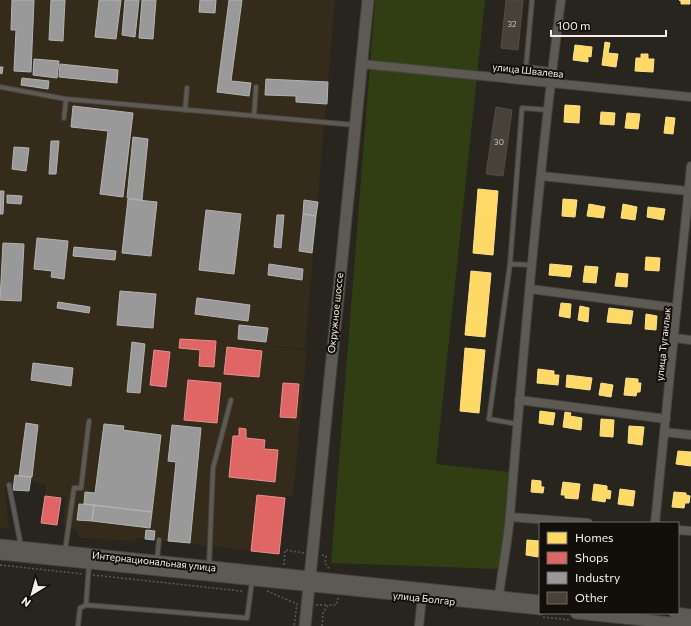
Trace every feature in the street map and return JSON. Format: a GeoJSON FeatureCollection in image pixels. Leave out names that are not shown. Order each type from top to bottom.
{"type":"FeatureCollection","features":[{"type":"Feature","properties":{"kind":"street","name":"Окружное шоссе"},"geometry":{"type":"LineString","coordinates":[[304,626],[368,0]]}},
{"type":"Feature","properties":{"kind":"street"},"geometry":{"type":"LineString","coordinates":[[500,596],[510,517],[519,400],[541,176],[561,0]]}},
{"type":"Feature","properties":{"kind":"street","name":"улица Швалева"},"geometry":{"type":"LineString","coordinates":[[362,64],[691,97]]}},
{"type":"Feature","properties":{"kind":"street","name":"улица Туганлык"},"geometry":{"type":"LineString","coordinates":[[655,522],[676,308],[687,243],[688,191],[691,166]]}},
{"type":"Feature","properties":{"kind":"street"},"geometry":{"type":"LineString","coordinates":[[541,176],[688,191]]}},
{"type":"Feature","properties":{"kind":"street"},"geometry":{"type":"LineString","coordinates":[[530,289],[676,308]]}},
{"type":"Feature","properties":{"kind":"street"},"geometry":{"type":"LineString","coordinates":[[674,338],[691,340]]}},
{"type":"Feature","properties":{"kind":"street"},"geometry":{"type":"LineString","coordinates":[[519,400],[666,419]]}},
{"type":"Feature","properties":{"kind":"street"},"geometry":{"type":"LineString","coordinates":[[664,432],[691,434]]}},
{"type":"Feature","properties":{"kind":"street"},"geometry":{"type":"LineString","coordinates":[[510,517],[575,522]]}},
{"type":"Feature","properties":{"kind":"street"},"geometry":{"type":"LineString","coordinates":[[679,530],[691,531]]}},
{"type":"Feature","properties":{"kind":"street","name":"Интернациональная улица"},"geometry":{"type":"LineString","coordinates":[[0,545],[209,566],[308,582]]}},
{"type":"Feature","properties":{"kind":"street","name":"Интернациональная улица"},"geometry":{"type":"LineString","coordinates":[[0,554],[89,563],[252,584],[308,582]]}},
{"type":"Feature","properties":{"kind":"street","name":"улица Болгар"},"geometry":{"type":"LineString","coordinates":[[308,582],[500,596],[539,601]]}},
{"type":"Feature","properties":{"kind":"street","name":"улица Болгар"},"geometry":{"type":"LineString","coordinates":[[308,582],[422,597],[539,609]]}},
{"type":"Feature","properties":{"kind":"street"},"geometry":{"type":"LineString","coordinates":[[420,626],[422,597]]}},
{"type":"Feature","properties":{"kind":"street"},"geometry":{"type":"LineString","coordinates":[[582,614],[622,621],[691,625]]}},
{"type":"Feature","properties":{"kind":"street"},"geometry":{"type":"LineString","coordinates":[[679,614],[691,615]]}},
{"type":"Feature","properties":{"kind":"lane"},"geometry":{"type":"LineString","coordinates":[[532,0],[526,67],[552,70]]}},
{"type":"Feature","properties":{"kind":"lane"},"geometry":{"type":"LineString","coordinates":[[0,87],[66,99],[355,125]]}},
{"type":"Feature","properties":{"kind":"lane"},"geometry":{"type":"LineString","coordinates":[[254,116],[256,87]]}},
{"type":"Feature","properties":{"kind":"lane"},"geometry":{"type":"LineString","coordinates":[[186,110],[187,88]]}},
{"type":"Feature","properties":{"kind":"lane"},"geometry":{"type":"LineString","coordinates":[[64,118],[66,99]]}},
{"type":"Feature","properties":{"kind":"lane"},"geometry":{"type":"LineString","coordinates":[[517,424],[489,419],[510,264],[522,108],[548,110]]}},
{"type":"Feature","properties":{"kind":"lane"},"geometry":{"type":"LineString","coordinates":[[510,264],[533,265]]}},
{"type":"Feature","properties":{"kind":"lane"},"geometry":{"type":"LineString","coordinates":[[209,566],[213,468],[231,400]]}},
{"type":"Feature","properties":{"kind":"lane"},"geometry":{"type":"LineString","coordinates":[[65,551],[74,488],[81,488],[89,421]]}},
{"type":"Feature","properties":{"kind":"lane"},"geometry":{"type":"LineString","coordinates":[[9,485],[21,547]]}},
{"type":"Feature","properties":{"kind":"lane"},"geometry":{"type":"LineString","coordinates":[[157,561],[159,540]]}},
{"type":"Feature","properties":{"kind":"lane"},"geometry":{"type":"LineString","coordinates":[[86,605],[89,563]]}},
{"type":"Feature","properties":{"kind":"lane"},"geometry":{"type":"LineString","coordinates":[[78,626],[80,608],[86,605],[247,618],[252,584]]}},
{"type":"Feature","properties":{"kind":"path"},"geometry":{"type":"LineString","coordinates":[[0,565],[241,591],[252,584],[297,604],[294,626]]}},
{"type":"Feature","properties":{"kind":"shaded area"},"geometry":{"type":"Polygon","coordinates":[[[0,0],[335,0],[305,349],[155,336],[307,350],[293,496],[286,496],[279,554],[145,539],[140,537],[133,541],[80,538],[76,530],[63,525],[66,497],[45,496],[46,484],[30,481],[29,491],[13,490],[13,485],[5,485],[9,529],[0,528],[0,0]]]}},
{"type":"Feature","properties":{"kind":"green space"},"geometry":{"type":"Polygon","coordinates":[[[375,0],[485,0],[436,464],[511,472],[500,569],[331,563],[375,0]]]}},
{"type":"Feature","properties":{"kind":"building: Homes"},"geometry":{"type":"Polygon","coordinates":[[[679,0],[690,0],[690,4],[681,4],[681,1],[679,0]]]}},
{"type":"Feature","properties":{"kind":"building: Homes"},"geometry":{"type":"Polygon","coordinates":[[[605,42],[610,43],[608,53],[618,54],[616,67],[602,65],[605,42]]]}},
{"type":"Feature","properties":{"kind":"building: Homes"},"geometry":{"type":"Polygon","coordinates":[[[575,45],[592,47],[591,57],[588,56],[588,62],[573,60],[575,45]]]}},
{"type":"Feature","properties":{"kind":"building: Homes"},"geometry":{"type":"Polygon","coordinates":[[[641,54],[648,54],[648,59],[654,59],[653,72],[635,71],[636,58],[641,58],[641,54]]]}},
{"type":"Feature","properties":{"kind":"building: Homes"},"geometry":{"type":"Polygon","coordinates":[[[565,105],[580,106],[579,123],[564,122],[565,105]]]}},
{"type":"Feature","properties":{"kind":"building: Homes"},"geometry":{"type":"Polygon","coordinates":[[[601,112],[615,113],[614,125],[600,124],[601,112]]]}},
{"type":"Feature","properties":{"kind":"building: Homes"},"geometry":{"type":"Polygon","coordinates":[[[627,113],[640,114],[638,129],[625,128],[627,113]]]}},
{"type":"Feature","properties":{"kind":"building: Homes"},"geometry":{"type":"Polygon","coordinates":[[[666,117],[675,118],[673,134],[664,133],[666,117]]]}},
{"type":"Feature","properties":{"kind":"building: Homes"},"geometry":{"type":"Polygon","coordinates":[[[478,189],[498,191],[493,255],[473,253],[478,189]]]}},
{"type":"Feature","properties":{"kind":"building: Homes"},"geometry":{"type":"Polygon","coordinates":[[[563,199],[577,200],[575,217],[562,216],[563,199]]]}},
{"type":"Feature","properties":{"kind":"building: Homes"},"geometry":{"type":"Polygon","coordinates":[[[589,204],[605,207],[603,218],[587,216],[589,204]]]}},
{"type":"Feature","properties":{"kind":"building: Homes"},"geometry":{"type":"Polygon","coordinates":[[[623,204],[637,207],[635,220],[621,218],[623,204]]]}},
{"type":"Feature","properties":{"kind":"building: Homes"},"geometry":{"type":"Polygon","coordinates":[[[648,207],[665,209],[663,220],[647,217],[648,207]]]}},
{"type":"Feature","properties":{"kind":"building: Homes"},"geometry":{"type":"Polygon","coordinates":[[[646,257],[660,258],[659,271],[645,270],[646,257]]]}},
{"type":"Feature","properties":{"kind":"building: Homes"},"geometry":{"type":"Polygon","coordinates":[[[550,264],[572,266],[570,277],[549,275],[550,264]]]}},
{"type":"Feature","properties":{"kind":"building: Homes"},"geometry":{"type":"Polygon","coordinates":[[[585,266],[598,267],[596,283],[583,282],[585,266]]]}},
{"type":"Feature","properties":{"kind":"building: Homes"},"geometry":{"type":"Polygon","coordinates":[[[471,271],[491,273],[485,337],[465,335],[471,271]]]}},
{"type":"Feature","properties":{"kind":"building: Homes"},"geometry":{"type":"Polygon","coordinates":[[[617,273],[628,274],[627,287],[615,286],[617,273]]]}},
{"type":"Feature","properties":{"kind":"building: Homes"},"geometry":{"type":"Polygon","coordinates":[[[561,303],[571,304],[570,318],[559,316],[561,303]]]}},
{"type":"Feature","properties":{"kind":"building: Homes"},"geometry":{"type":"Polygon","coordinates":[[[580,306],[589,308],[588,322],[578,320],[580,306]]]}},
{"type":"Feature","properties":{"kind":"building: Homes"},"geometry":{"type":"Polygon","coordinates":[[[609,308],[633,311],[631,324],[607,322],[609,308]]]}},
{"type":"Feature","properties":{"kind":"building: Homes"},"geometry":{"type":"Polygon","coordinates":[[[646,314],[657,316],[656,330],[645,329],[646,314]]]}},
{"type":"Feature","properties":{"kind":"building: Homes"},"geometry":{"type":"Polygon","coordinates":[[[465,348],[485,350],[479,413],[460,411],[465,348]]]}},
{"type":"Feature","properties":{"kind":"building: Homes"},"geometry":{"type":"Polygon","coordinates":[[[538,369],[554,371],[554,375],[559,375],[558,385],[537,383],[538,369]]]}},
{"type":"Feature","properties":{"kind":"building: Homes"},"geometry":{"type":"Polygon","coordinates":[[[567,375],[592,378],[590,390],[566,387],[567,375]]]}},
{"type":"Feature","properties":{"kind":"building: Homes"},"geometry":{"type":"Polygon","coordinates":[[[626,378],[638,379],[638,383],[641,383],[640,392],[637,392],[636,396],[624,395],[626,378]]]}},
{"type":"Feature","properties":{"kind":"building: Homes"},"geometry":{"type":"Polygon","coordinates":[[[601,383],[613,385],[611,397],[599,395],[601,383]]]}},
{"type":"Feature","properties":{"kind":"building: Homes"},"geometry":{"type":"Polygon","coordinates":[[[540,411],[555,413],[553,425],[539,423],[540,411]]]}},
{"type":"Feature","properties":{"kind":"building: Homes"},"geometry":{"type":"Polygon","coordinates":[[[565,412],[571,413],[570,416],[582,418],[581,430],[563,427],[565,412]]]}},
{"type":"Feature","properties":{"kind":"building: Homes"},"geometry":{"type":"Polygon","coordinates":[[[601,419],[614,420],[613,437],[600,436],[601,419]]]}},
{"type":"Feature","properties":{"kind":"building: Homes"},"geometry":{"type":"Polygon","coordinates":[[[629,426],[644,427],[642,445],[628,443],[629,426]]]}},
{"type":"Feature","properties":{"kind":"building: Homes"},"geometry":{"type":"Polygon","coordinates":[[[678,451],[691,452],[691,466],[676,464],[678,451]]]}},
{"type":"Feature","properties":{"kind":"building: Homes"},"geometry":{"type":"Polygon","coordinates":[[[532,480],[541,481],[541,487],[544,487],[543,493],[531,492],[532,480]]]}},
{"type":"Feature","properties":{"kind":"building: Homes"},"geometry":{"type":"Polygon","coordinates":[[[563,482],[580,484],[578,499],[565,498],[565,495],[561,495],[563,482]]]}},
{"type":"Feature","properties":{"kind":"building: Homes"},"geometry":{"type":"Polygon","coordinates":[[[594,484],[607,486],[607,490],[611,491],[610,499],[606,498],[605,502],[592,500],[594,484]]]}},
{"type":"Feature","properties":{"kind":"building: Homes"},"geometry":{"type":"Polygon","coordinates":[[[620,489],[635,491],[633,506],[618,504],[620,489]]]}},
{"type":"Feature","properties":{"kind":"building: Homes"},"geometry":{"type":"Polygon","coordinates":[[[674,492],[686,493],[686,495],[690,496],[689,503],[685,503],[684,508],[672,507],[674,492]]]}},
{"type":"Feature","properties":{"kind":"building: Homes"},"geometry":{"type":"Polygon","coordinates":[[[527,540],[539,541],[538,557],[526,555],[527,540]]]}},
{"type":"Feature","properties":{"kind":"building: Shops"},"geometry":{"type":"Polygon","coordinates":[[[180,339],[216,341],[214,367],[199,366],[200,350],[179,348],[180,339]]]}},
{"type":"Feature","properties":{"kind":"building: Shops"},"geometry":{"type":"Polygon","coordinates":[[[227,347],[262,351],[259,377],[224,374],[227,347]]]}},
{"type":"Feature","properties":{"kind":"building: Shops"},"geometry":{"type":"Polygon","coordinates":[[[154,350],[170,352],[166,387],[150,385],[154,350]]]}},
{"type":"Feature","properties":{"kind":"building: Shops"},"geometry":{"type":"Polygon","coordinates":[[[188,380],[221,383],[217,423],[184,420],[188,380]]]}},
{"type":"Feature","properties":{"kind":"building: Shops"},"geometry":{"type":"Polygon","coordinates":[[[283,383],[299,384],[296,418],[280,417],[283,383]]]}},
{"type":"Feature","properties":{"kind":"building: Shops"},"geometry":{"type":"Polygon","coordinates":[[[239,428],[246,429],[246,438],[265,440],[264,449],[278,450],[275,482],[229,477],[233,436],[239,436],[239,428]]]}},
{"type":"Feature","properties":{"kind":"building: Shops"},"geometry":{"type":"Polygon","coordinates":[[[257,495],[285,498],[279,554],[251,551],[257,495]]]}},
{"type":"Feature","properties":{"kind":"building: Shops"},"geometry":{"type":"Polygon","coordinates":[[[45,496],[61,498],[57,525],[41,523],[45,496]]]}},
{"type":"Feature","properties":{"kind":"building: Industry"},"geometry":{"type":"Polygon","coordinates":[[[12,0],[34,0],[31,72],[14,71],[16,30],[11,30],[12,0]]]}},
{"type":"Feature","properties":{"kind":"building: Industry"},"geometry":{"type":"Polygon","coordinates":[[[51,0],[65,0],[63,41],[49,40],[51,0]]]}},
{"type":"Feature","properties":{"kind":"building: Industry"},"geometry":{"type":"Polygon","coordinates":[[[99,0],[121,0],[116,39],[95,37],[99,0]]]}},
{"type":"Feature","properties":{"kind":"building: Industry"},"geometry":{"type":"Polygon","coordinates":[[[125,0],[139,0],[135,37],[122,35],[125,0]]]}},
{"type":"Feature","properties":{"kind":"building: Industry"},"geometry":{"type":"Polygon","coordinates":[[[142,0],[156,0],[153,39],[139,38],[142,0]]]}},
{"type":"Feature","properties":{"kind":"building: Industry"},"geometry":{"type":"Polygon","coordinates":[[[200,0],[216,0],[215,13],[199,12],[200,0]]]}},
{"type":"Feature","properties":{"kind":"building: Industry"},"geometry":{"type":"Polygon","coordinates":[[[229,0],[242,0],[231,81],[251,83],[249,96],[217,92],[229,0]]]}},
{"type":"Feature","properties":{"kind":"building: Industry"},"geometry":{"type":"Polygon","coordinates":[[[34,59],[59,61],[57,78],[33,75],[34,59]]]}},
{"type":"Feature","properties":{"kind":"building: Industry"},"geometry":{"type":"Polygon","coordinates":[[[60,64],[118,70],[117,83],[59,77],[60,64]]]}},
{"type":"Feature","properties":{"kind":"building: Industry"},"geometry":{"type":"Polygon","coordinates":[[[0,67],[3,67],[2,74],[0,73],[0,67]]]}},
{"type":"Feature","properties":{"kind":"building: Industry"},"geometry":{"type":"Polygon","coordinates":[[[22,78],[49,81],[48,89],[21,85],[22,78]]]}},
{"type":"Feature","properties":{"kind":"building: Industry"},"geometry":{"type":"Polygon","coordinates":[[[266,79],[328,82],[327,104],[296,102],[296,96],[265,95],[266,79]]]}},
{"type":"Feature","properties":{"kind":"building: Industry"},"geometry":{"type":"Polygon","coordinates":[[[73,106],[133,113],[123,197],[100,194],[108,131],[71,127],[73,106]]]}},
{"type":"Feature","properties":{"kind":"building: Industry"},"geometry":{"type":"Polygon","coordinates":[[[133,137],[148,139],[142,200],[127,198],[133,137]]]}},
{"type":"Feature","properties":{"kind":"building: Industry"},"geometry":{"type":"Polygon","coordinates":[[[51,141],[59,141],[56,174],[49,174],[51,141]]]}},
{"type":"Feature","properties":{"kind":"building: Industry"},"geometry":{"type":"Polygon","coordinates":[[[14,147],[29,148],[26,171],[12,169],[14,147]]]}},
{"type":"Feature","properties":{"kind":"building: Industry"},"geometry":{"type":"Polygon","coordinates":[[[0,191],[4,191],[3,214],[0,214],[0,191]]]}},
{"type":"Feature","properties":{"kind":"building: Industry"},"geometry":{"type":"Polygon","coordinates":[[[7,195],[22,196],[21,204],[7,203],[7,195]]]}},
{"type":"Feature","properties":{"kind":"building: Industry"},"geometry":{"type":"Polygon","coordinates":[[[128,199],[157,202],[151,256],[122,253],[128,199]]]}},
{"type":"Feature","properties":{"kind":"building: Industry"},"geometry":{"type":"Polygon","coordinates":[[[304,200],[318,202],[316,216],[303,214],[304,200]]]}},
{"type":"Feature","properties":{"kind":"building: Industry"},"geometry":{"type":"Polygon","coordinates":[[[206,210],[241,214],[234,274],[199,270],[206,210]]]}},
{"type":"Feature","properties":{"kind":"building: Industry"},"geometry":{"type":"Polygon","coordinates":[[[303,214],[316,216],[312,253],[299,251],[303,214]]]}},
{"type":"Feature","properties":{"kind":"building: Industry"},"geometry":{"type":"Polygon","coordinates":[[[277,215],[284,215],[281,248],[274,247],[277,215]]]}},
{"type":"Feature","properties":{"kind":"building: Industry"},"geometry":{"type":"Polygon","coordinates":[[[37,238],[68,241],[64,279],[51,277],[52,271],[34,269],[37,238]]]}},
{"type":"Feature","properties":{"kind":"building: Industry"},"geometry":{"type":"Polygon","coordinates":[[[3,243],[24,244],[21,301],[0,300],[3,243]]]}},
{"type":"Feature","properties":{"kind":"building: Industry"},"geometry":{"type":"Polygon","coordinates":[[[74,247],[116,251],[115,260],[73,256],[74,247]]]}},
{"type":"Feature","properties":{"kind":"building: Industry"},"geometry":{"type":"Polygon","coordinates":[[[269,264],[303,269],[302,280],[268,275],[269,264]]]}},
{"type":"Feature","properties":{"kind":"building: Industry"},"geometry":{"type":"Polygon","coordinates":[[[120,291],[156,294],[153,328],[117,325],[120,291]]]}},
{"type":"Feature","properties":{"kind":"building: Industry"},"geometry":{"type":"Polygon","coordinates":[[[197,298],[250,305],[248,321],[195,314],[197,298]]]}},
{"type":"Feature","properties":{"kind":"building: Industry"},"geometry":{"type":"Polygon","coordinates":[[[58,302],[90,307],[89,313],[57,308],[58,302]]]}},
{"type":"Feature","properties":{"kind":"building: Industry"},"geometry":{"type":"Polygon","coordinates":[[[239,325],[268,328],[266,342],[238,339],[239,325]]]}},
{"type":"Feature","properties":{"kind":"building: Industry"},"geometry":{"type":"Polygon","coordinates":[[[132,342],[145,344],[140,393],[127,392],[132,342]]]}},
{"type":"Feature","properties":{"kind":"building: Industry"},"geometry":{"type":"Polygon","coordinates":[[[33,363],[73,368],[71,386],[31,380],[33,363]]]}},
{"type":"Feature","properties":{"kind":"building: Industry"},"geometry":{"type":"Polygon","coordinates":[[[26,423],[38,425],[32,477],[19,476],[26,423]]]}},
{"type":"Feature","properties":{"kind":"building: Industry"},"geometry":{"type":"Polygon","coordinates":[[[104,424],[124,426],[123,430],[161,435],[152,512],[84,504],[85,492],[95,493],[104,424]]]}},
{"type":"Feature","properties":{"kind":"building: Industry"},"geometry":{"type":"Polygon","coordinates":[[[172,425],[201,428],[190,543],[168,541],[176,462],[168,461],[172,425]]]}},
{"type":"Feature","properties":{"kind":"building: Industry"},"geometry":{"type":"Polygon","coordinates":[[[15,475],[31,477],[29,491],[13,490],[15,475]]]}},
{"type":"Feature","properties":{"kind":"building: Industry"},"geometry":{"type":"Polygon","coordinates":[[[79,504],[94,505],[92,521],[77,520],[79,504]]]}},
{"type":"Feature","properties":{"kind":"building: Industry"},"geometry":{"type":"Polygon","coordinates":[[[94,505],[152,512],[150,528],[92,521],[94,505]]]}},
{"type":"Feature","properties":{"kind":"building: Industry"},"geometry":{"type":"Polygon","coordinates":[[[146,530],[155,531],[154,540],[145,539],[146,530]]]}},
{"type":"Feature","properties":{"kind":"building: Other"},"geometry":{"type":"Polygon","coordinates":[[[506,0],[523,0],[518,50],[501,48],[506,0]]]}},
{"type":"Feature","properties":{"kind":"building: Other"},"geometry":{"type":"Polygon","coordinates":[[[496,107],[512,110],[503,176],[486,174],[496,107]]]}}]}
